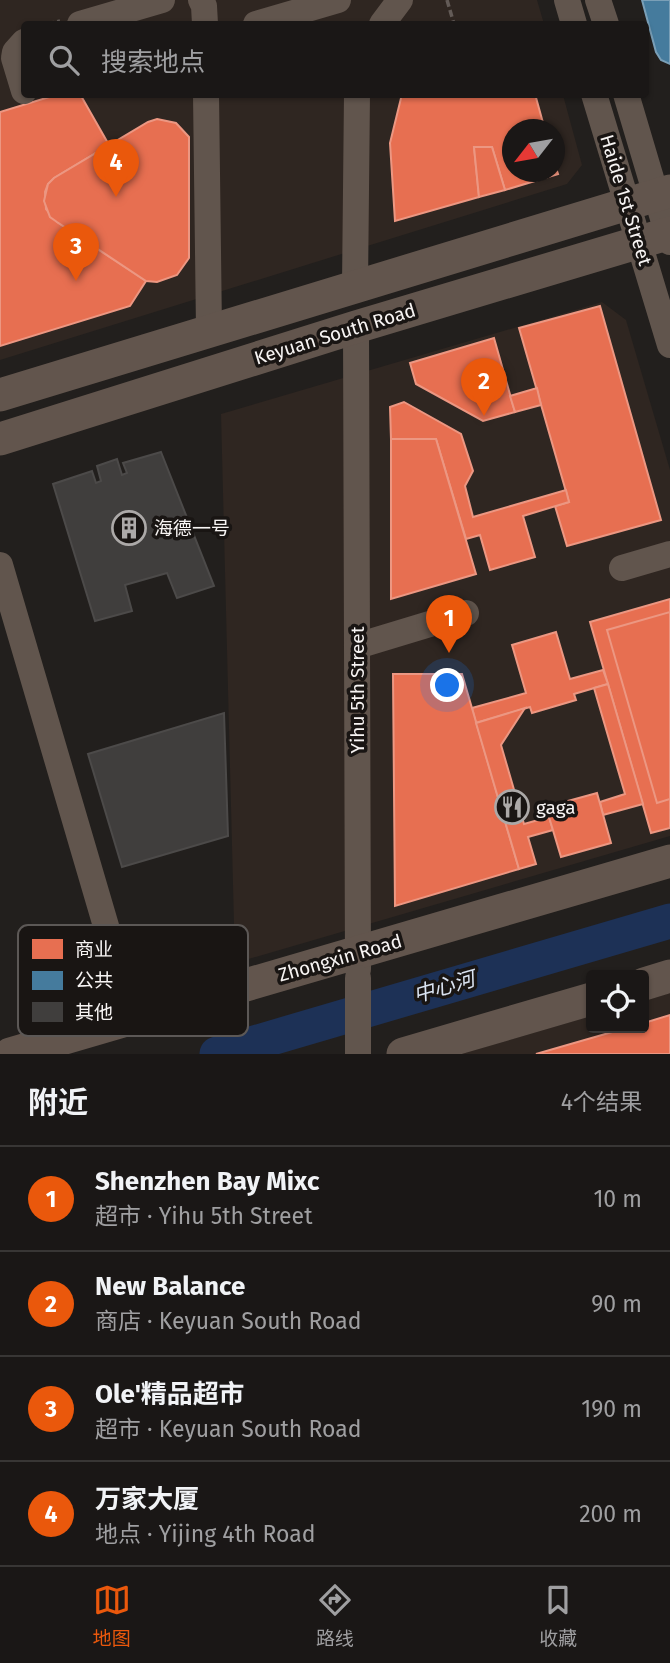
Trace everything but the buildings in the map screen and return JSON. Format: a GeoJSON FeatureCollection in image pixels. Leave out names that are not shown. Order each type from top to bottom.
{"type":"FeatureCollection","features":[{"type":"Feature","properties":{"kind":"main road","name":"Keyuan South Road"},"geometry":{"type":"LineString","coordinates":[[0,395],[651,197]]}},
{"type":"Feature","properties":{"kind":"main road","name":"Keyuan South Road"},"geometry":{"type":"LineString","coordinates":[[0,439],[355,327],[662,238]]}},
{"type":"Feature","properties":{"kind":"main road"},"geometry":{"type":"LineString","coordinates":[[407,270],[419,309]]}},
{"type":"Feature","properties":{"kind":"main road","name":"Zhongxin Road"},"geometry":{"type":"LineString","coordinates":[[248,991],[358,966],[670,861]]}},
{"type":"Feature","properties":{"kind":"main road"},"geometry":{"type":"LineString","coordinates":[[649,982],[670,976]]}},
{"type":"Feature","properties":{"kind":"main road"},"geometry":{"type":"LineString","coordinates":[[403,1054],[586,1000]]}},
{"type":"Feature","properties":{"kind":"main road","name":"Zhongxin Road"},"geometry":{"type":"LineString","coordinates":[[10,1054],[72,1036]]}},
{"type":"Feature","properties":{"kind":"street"},"geometry":{"type":"LineString","coordinates":[[90,21],[162,0]]}},
{"type":"Feature","properties":{"kind":"street"},"geometry":{"type":"LineString","coordinates":[[201,0],[205,21]]}},
{"type":"Feature","properties":{"kind":"street"},"geometry":{"type":"LineString","coordinates":[[266,21],[338,0]]}},
{"type":"Feature","properties":{"kind":"street"},"geometry":{"type":"LineString","coordinates":[[384,21],[400,0]]}},
{"type":"Feature","properties":{"kind":"street"},"geometry":{"type":"LineString","coordinates":[[567,0],[573,21]]}},
{"type":"Feature","properties":{"kind":"street"},"geometry":{"type":"LineString","coordinates":[[598,0],[605,21]]}},
{"type":"Feature","properties":{"kind":"street"},"geometry":{"type":"LineString","coordinates":[[21,45],[14,58],[21,81]]}},
{"type":"Feature","properties":{"kind":"street"},"geometry":{"type":"LineString","coordinates":[[0,98],[21,92]]}},
{"type":"Feature","properties":{"kind":"street"},"geometry":{"type":"LineString","coordinates":[[206,98],[209,330]]}},
{"type":"Feature","properties":{"kind":"street"},"geometry":{"type":"LineString","coordinates":[[355,286],[357,98]]}},
{"type":"Feature","properties":{"kind":"street","name":"Haide 1st Street"},"geometry":{"type":"LineString","coordinates":[[596,98],[651,197]]}},
{"type":"Feature","properties":{"kind":"street","name":"Haide 1st Street"},"geometry":{"type":"LineString","coordinates":[[627,98],[662,238],[670,345]]}},
{"type":"Feature","properties":{"kind":"street","name":"Yihu 5th Street"},"geometry":{"type":"LineString","coordinates":[[355,327],[358,1054]]}},
{"type":"Feature","properties":{"kind":"street"},"geometry":{"type":"LineString","coordinates":[[622,568],[670,554]]}},
{"type":"Feature","properties":{"kind":"street"},"geometry":{"type":"LineString","coordinates":[[0,565],[106,925]]}},
{"type":"Feature","properties":{"kind":"street"},"geometry":{"type":"LineString","coordinates":[[357,646],[466,613]]}},
{"type":"Feature","properties":{"kind":"path"},"geometry":{"type":"LineString","coordinates":[[447,0],[453,21]]}},
{"type":"Feature","properties":{"kind":"shaded area"},"geometry":{"type":"Polygon","coordinates":[[[0,0],[537,0],[543,21],[21,21],[21,98],[564,98],[582,165],[567,184],[0,360],[0,0]]]}},
{"type":"Feature","properties":{"kind":"shaded area"},"geometry":{"type":"Polygon","coordinates":[[[602,302],[626,320],[670,470],[670,836],[248,959],[248,925],[234,925],[221,414],[602,302]]]}},
{"type":"Feature","properties":{"kind":"shaded area"},"geometry":{"type":"Polygon","coordinates":[[[670,993],[670,1054],[461,1054],[586,1017],[586,1033],[649,1033],[649,999],[670,993]]]}},
{"type":"Feature","properties":{"kind":"waterway","name":"中心河"},"geometry":{"type":"LineString","coordinates":[[217,1054],[670,921]]}},
{"type":"Feature","properties":{"kind":"place","name":"万家大厦"},"geometry":{"type":"Point","coordinates":[116,197]}},
{"type":"Feature","properties":{"kind":"place","name":"Ole'精品超市"},"geometry":{"type":"Point","coordinates":[76,281]}},
{"type":"Feature","properties":{"kind":"place","name":"New Balance"},"geometry":{"type":"Point","coordinates":[484,416]}},
{"type":"Feature","properties":{"kind":"place","name":"海德一号"},"geometry":{"type":"Point","coordinates":[129,528]}},
{"type":"Feature","properties":{"kind":"place","name":"Shenzhen Bay Mixc"},"geometry":{"type":"Point","coordinates":[449,653]}},
{"type":"Feature","properties":{"kind":"place","name":"gaga"},"geometry":{"type":"Point","coordinates":[512,807]}}]}
